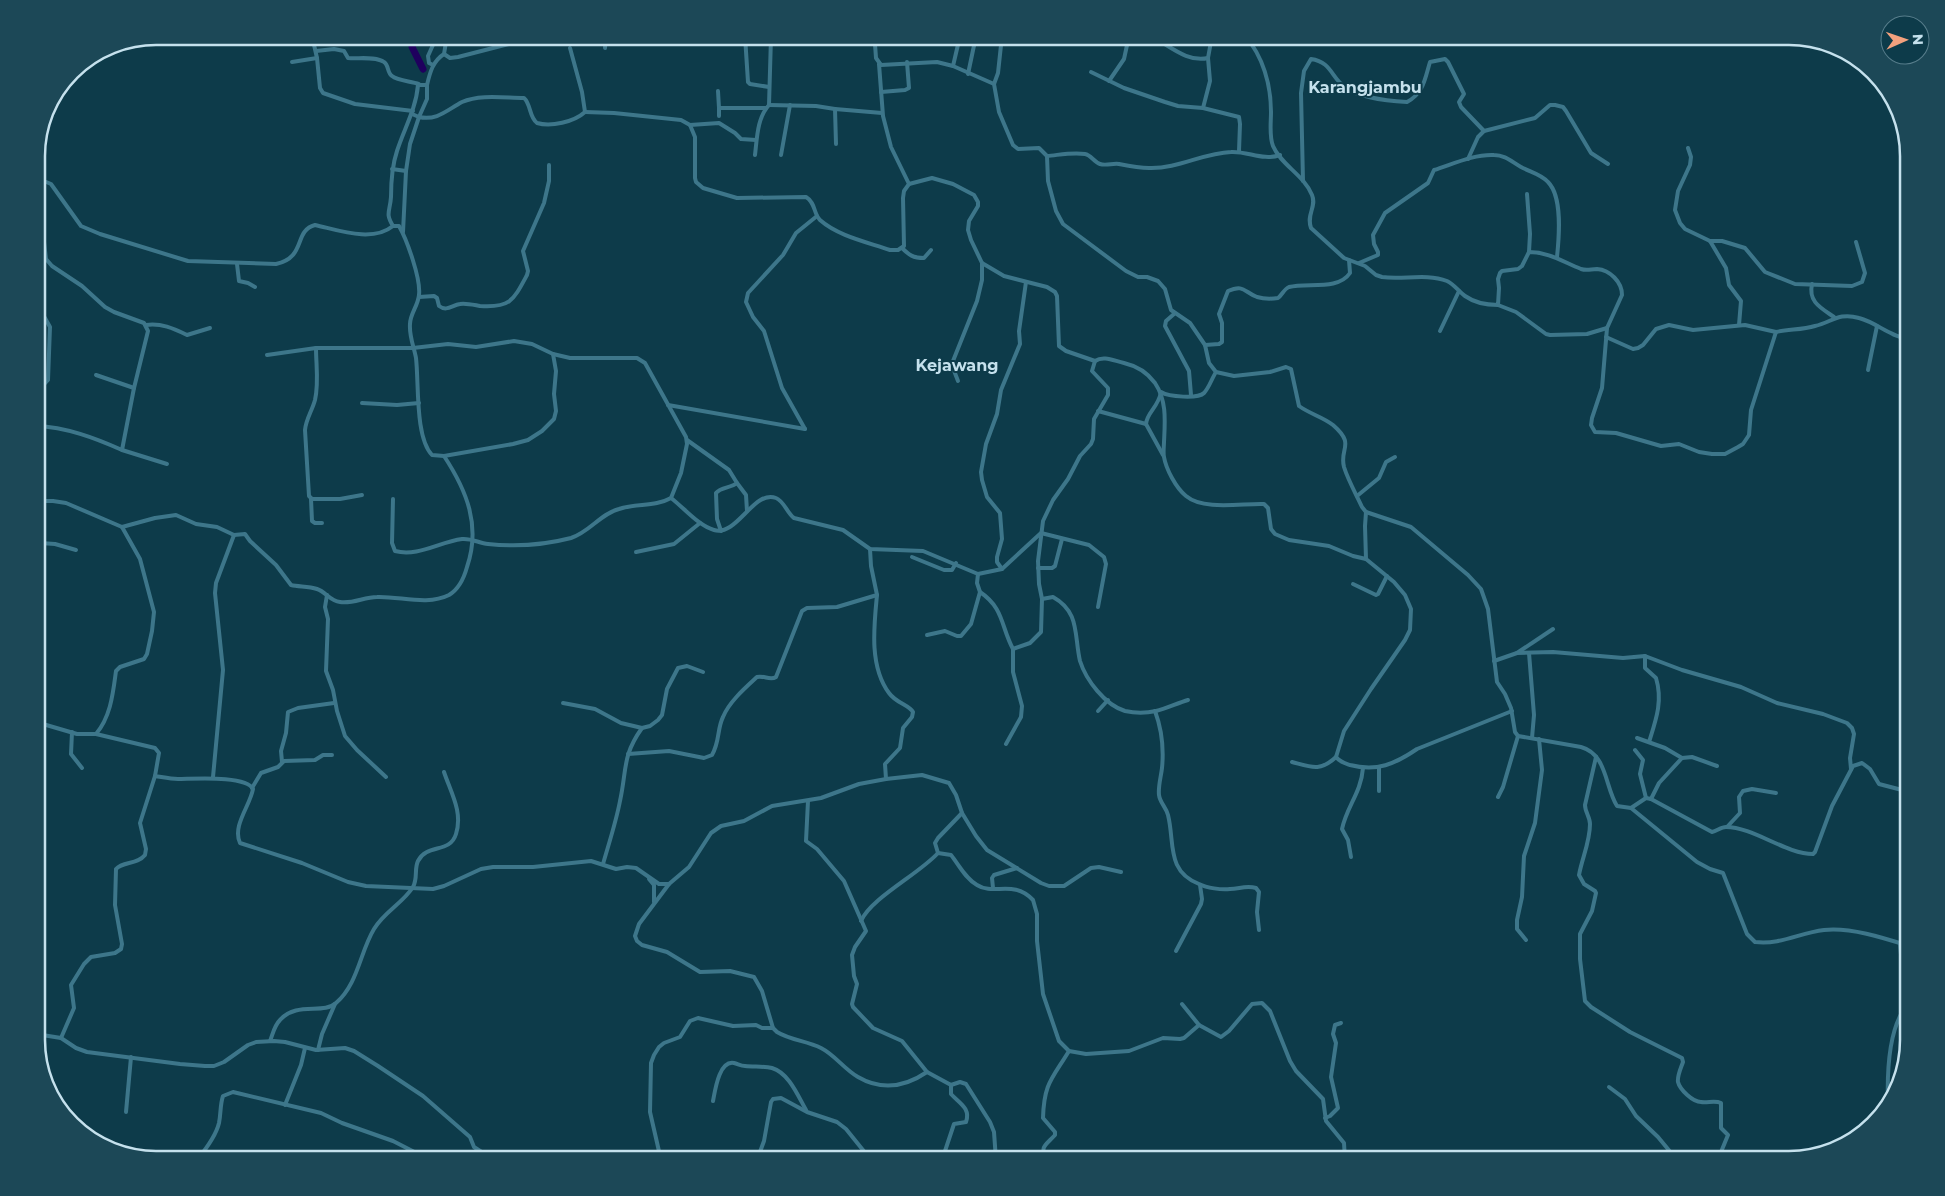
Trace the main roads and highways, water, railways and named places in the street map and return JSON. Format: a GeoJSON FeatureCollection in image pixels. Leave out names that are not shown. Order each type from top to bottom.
{"type":"FeatureCollection","features":[{"type":"Feature","properties":{"kind":"waterway"},"geometry":{"type":"LineString","coordinates":[[413,45],[423,69]]}},
{"type":"Feature","properties":{"kind":"district","name":"Karangjambu"},"geometry":{"type":"Point","coordinates":[1365,87]}},
{"type":"Feature","properties":{"kind":"district","name":"Kejawang"},"geometry":{"type":"Point","coordinates":[957,365]}}]}
